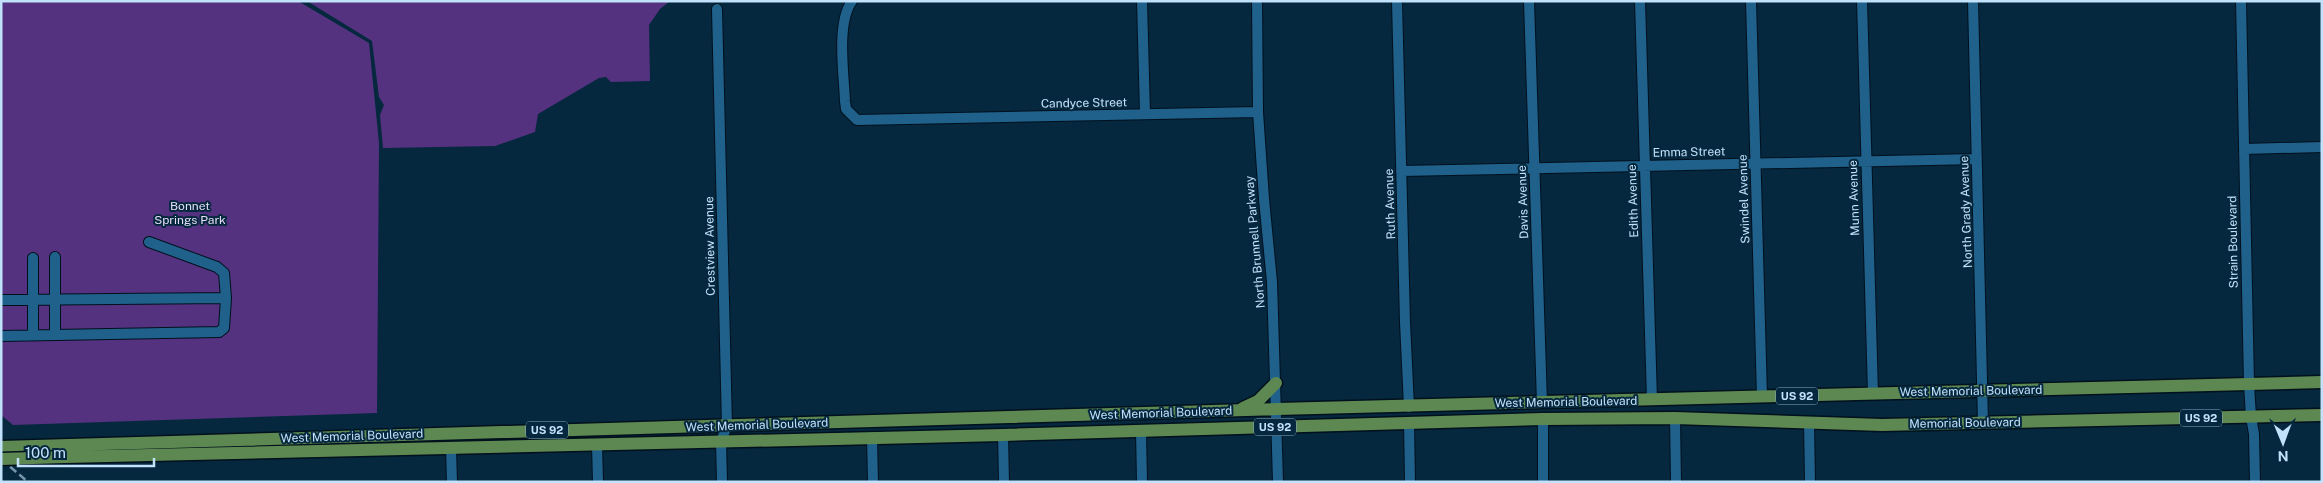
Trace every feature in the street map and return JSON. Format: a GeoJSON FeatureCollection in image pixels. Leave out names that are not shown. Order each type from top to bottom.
{"type":"FeatureCollection","features":[{"type":"Feature","properties":{"kind":"main road","name":"West Memorial Boulevard"},"geometry":{"type":"LineString","coordinates":[[1,447],[1237,410],[2322,382]]}},
{"type":"Feature","properties":{"kind":"main road"},"geometry":{"type":"LineString","coordinates":[[1237,410],[1258,401],[1276,383]]}},
{"type":"Feature","properties":{"kind":"main road"},"geometry":{"type":"LineString","coordinates":[[1543,419],[1556,409],[1572,402]]}},
{"type":"Feature","properties":{"kind":"main road"},"geometry":{"type":"LineString","coordinates":[[1515,420],[1529,414],[1542,403]]}},
{"type":"Feature","properties":{"kind":"main road","name":"Memorial Boulevard"},"geometry":{"type":"LineString","coordinates":[[1608,418],[1675,418],[1810,423],[1983,423],[2322,415]]}},
{"type":"Feature","properties":{"kind":"main road"},"geometry":{"type":"LineString","coordinates":[[1003,435],[1023,424],[1043,417]]}},
{"type":"Feature","properties":{"kind":"main road"},"geometry":{"type":"LineString","coordinates":[[967,436],[1005,418]]}},
{"type":"Feature","properties":{"kind":"main road","name":"West Memorial Boulevard"},"geometry":{"type":"LineString","coordinates":[[1,459],[967,436],[1608,418]]}},
{"type":"Feature","properties":{"kind":"main road"},"geometry":{"type":"LineString","coordinates":[[451,448],[469,440],[574,436],[592,429]]}},
{"type":"Feature","properties":{"kind":"main road"},"geometry":{"type":"LineString","coordinates":[[346,451],[392,444],[433,442],[452,433]]}},
{"type":"Feature","properties":{"kind":"street","name":"Candyce Street"},"geometry":{"type":"LineString","coordinates":[[852,1],[848,6],[843,32],[846,109],[858,120],[1258,112]]}},
{"type":"Feature","properties":{"kind":"street"},"geometry":{"type":"LineString","coordinates":[[1142,1],[1146,114]]}},
{"type":"Feature","properties":{"kind":"street","name":"North Brunnell Parkway"},"geometry":{"type":"LineString","coordinates":[[1257,1],[1258,112],[1272,282],[1278,482]]}},
{"type":"Feature","properties":{"kind":"street","name":"Ruth Avenue"},"geometry":{"type":"LineString","coordinates":[[1397,1],[1409,407]]}},
{"type":"Feature","properties":{"kind":"street","name":"Davis Avenue"},"geometry":{"type":"LineString","coordinates":[[1529,1],[1542,403]]}},
{"type":"Feature","properties":{"kind":"street","name":"Edith Avenue"},"geometry":{"type":"LineString","coordinates":[[1640,1],[1652,400]]}},
{"type":"Feature","properties":{"kind":"street","name":"Swindel Avenue"},"geometry":{"type":"LineString","coordinates":[[1751,1],[1762,397]]}},
{"type":"Feature","properties":{"kind":"street","name":"Munn Avenue"},"geometry":{"type":"LineString","coordinates":[[1862,1],[1872,394]]}},
{"type":"Feature","properties":{"kind":"street","name":"North Grady Avenue"},"geometry":{"type":"LineString","coordinates":[[1973,1],[1983,423]]}},
{"type":"Feature","properties":{"kind":"street","name":"Strain Boulevard"},"geometry":{"type":"LineString","coordinates":[[2241,1],[2249,384],[2254,434],[2254,482]]}},
{"type":"Feature","properties":{"kind":"street","name":"Crestview Avenue"},"geometry":{"type":"LineString","coordinates":[[717,9],[727,426],[721,441],[722,482]]}},
{"type":"Feature","properties":{"kind":"street"},"geometry":{"type":"LineString","coordinates":[[2244,149],[2322,147]]}},
{"type":"Feature","properties":{"kind":"street","name":"Emma Street"},"geometry":{"type":"LineString","coordinates":[[1401,171],[1644,165],[1865,163],[1977,159]]}},
{"type":"Feature","properties":{"kind":"street"},"geometry":{"type":"LineString","coordinates":[[1,336],[219,332],[224,328],[226,322],[226,298],[224,273],[217,267],[148,242]]}},
{"type":"Feature","properties":{"kind":"street"},"geometry":{"type":"LineString","coordinates":[[55,257],[55,334]]}},
{"type":"Feature","properties":{"kind":"street"},"geometry":{"type":"LineString","coordinates":[[33,258],[33,335]]}},
{"type":"Feature","properties":{"kind":"street"},"geometry":{"type":"LineString","coordinates":[[1,300],[226,298]]}},
{"type":"Feature","properties":{"kind":"street"},"geometry":{"type":"LineString","coordinates":[[1675,418],[1676,482]]}},
{"type":"Feature","properties":{"kind":"street"},"geometry":{"type":"LineString","coordinates":[[1543,419],[1543,482]]}},
{"type":"Feature","properties":{"kind":"street"},"geometry":{"type":"LineString","coordinates":[[1409,423],[1410,482]]}},
{"type":"Feature","properties":{"kind":"street"},"geometry":{"type":"LineString","coordinates":[[1810,423],[1810,482]]}},
{"type":"Feature","properties":{"kind":"street"},"geometry":{"type":"LineString","coordinates":[[1141,431],[1142,482]]}},
{"type":"Feature","properties":{"kind":"street"},"geometry":{"type":"LineString","coordinates":[[1003,435],[1004,482]]}},
{"type":"Feature","properties":{"kind":"street"},"geometry":{"type":"LineString","coordinates":[[872,437],[872,482]]}},
{"type":"Feature","properties":{"kind":"street"},"geometry":{"type":"LineString","coordinates":[[597,445],[598,482]]}},
{"type":"Feature","properties":{"kind":"street"},"geometry":{"type":"LineString","coordinates":[[451,448],[452,482]]}},
{"type":"Feature","properties":{"kind":"green space","name":"Bonnet Springs Park"},"geometry":{"type":"Polygon","coordinates":[[[1,1],[298,1],[369,43],[379,143],[377,413],[13,425],[1,415],[1,1]]]}},
{"type":"Feature","properties":{"kind":"green space"},"geometry":{"type":"Polygon","coordinates":[[[307,1],[670,1],[660,9],[649,25],[650,81],[611,82],[606,77],[599,78],[538,114],[535,132],[495,146],[383,148],[380,115],[384,105],[379,97],[372,41],[307,1]]]}},
{"type":"Feature","properties":{"kind":"railway"},"geometry":{"type":"LineString","coordinates":[[1,459],[28,482]]}}]}
